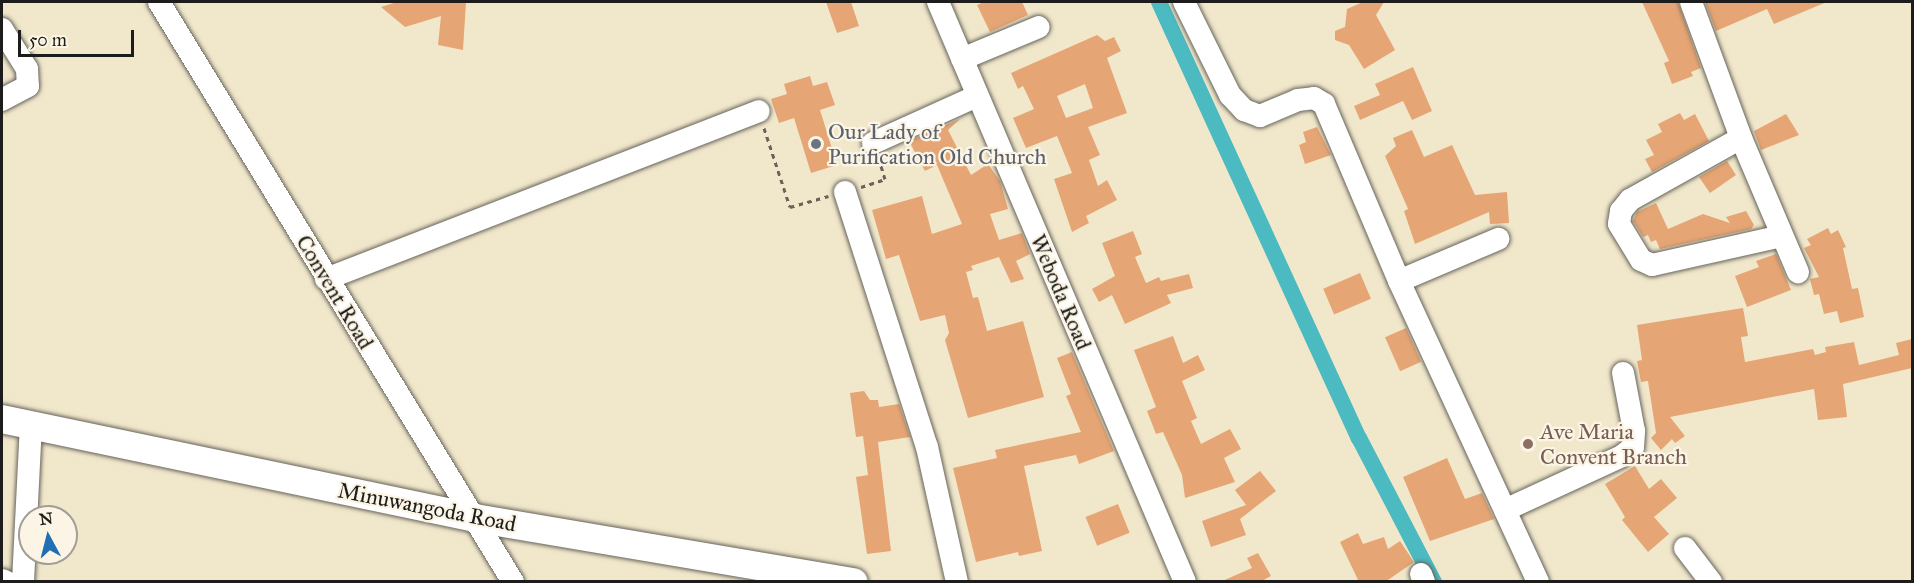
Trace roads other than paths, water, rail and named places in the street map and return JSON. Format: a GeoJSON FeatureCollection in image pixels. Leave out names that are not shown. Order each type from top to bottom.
{"type":"FeatureCollection","features":[{"type":"Feature","properties":{"kind":"main road","name":"Minuwangoda Road"},"geometry":{"type":"LineString","coordinates":[[2,419],[474,518],[761,573],[854,582]]}},
{"type":"Feature","properties":{"kind":"street","name":"Convent Road"},"geometry":{"type":"LineString","coordinates":[[159,2],[513,582]]}},
{"type":"Feature","properties":{"kind":"street","name":"Weboda Road"},"geometry":{"type":"LineString","coordinates":[[938,2],[1185,582]]}},
{"type":"Feature","properties":{"kind":"street"},"geometry":{"type":"LineString","coordinates":[[1184,2],[1230,95],[1244,110],[1260,116],[1298,100],[1314,98],[1324,104],[1399,281],[1538,582]]}},
{"type":"Feature","properties":{"kind":"street"},"geometry":{"type":"LineString","coordinates":[[1690,2],[1741,138],[1798,272]]}},
{"type":"Feature","properties":{"kind":"street"},"geometry":{"type":"LineString","coordinates":[[962,59],[1039,27]]}},
{"type":"Feature","properties":{"kind":"street"},"geometry":{"type":"LineString","coordinates":[[2,29],[27,69],[28,86],[2,100]]}},
{"type":"Feature","properties":{"kind":"street"},"geometry":{"type":"LineString","coordinates":[[873,143],[977,96]]}},
{"type":"Feature","properties":{"kind":"street"},"geometry":{"type":"LineString","coordinates":[[326,279],[759,111]]}},
{"type":"Feature","properties":{"kind":"street"},"geometry":{"type":"LineString","coordinates":[[1741,138],[1630,200],[1621,211],[1620,224],[1641,260],[1652,265],[1782,236]]}},
{"type":"Feature","properties":{"kind":"street"},"geometry":{"type":"LineString","coordinates":[[845,192],[927,447],[957,582]]}},
{"type":"Feature","properties":{"kind":"street"},"geometry":{"type":"LineString","coordinates":[[1399,281],[1498,239]]}},
{"type":"Feature","properties":{"kind":"street"},"geometry":{"type":"LineString","coordinates":[[1505,510],[1622,456],[1633,447],[1634,431],[1623,373]]}},
{"type":"Feature","properties":{"kind":"street"},"geometry":{"type":"LineString","coordinates":[[23,582],[31,424]]}},
{"type":"Feature","properties":{"kind":"street"},"geometry":{"type":"LineString","coordinates":[[1685,548],[1711,582]]}},
{"type":"Feature","properties":{"kind":"street"},"geometry":{"type":"LineString","coordinates":[[2,580],[7,582]]}},
{"type":"Feature","properties":{"kind":"waterway"},"geometry":{"type":"LineString","coordinates":[[1159,2],[1359,438],[1434,582]]}},
{"type":"Feature","properties":{"kind":"place","name":"Our Lady of Purification Old Church"},"geometry":{"type":"Point","coordinates":[816,144]}},
{"type":"Feature","properties":{"kind":"place","name":"Ave Maria Convent Branch"},"geometry":{"type":"Point","coordinates":[1528,444]}}]}
